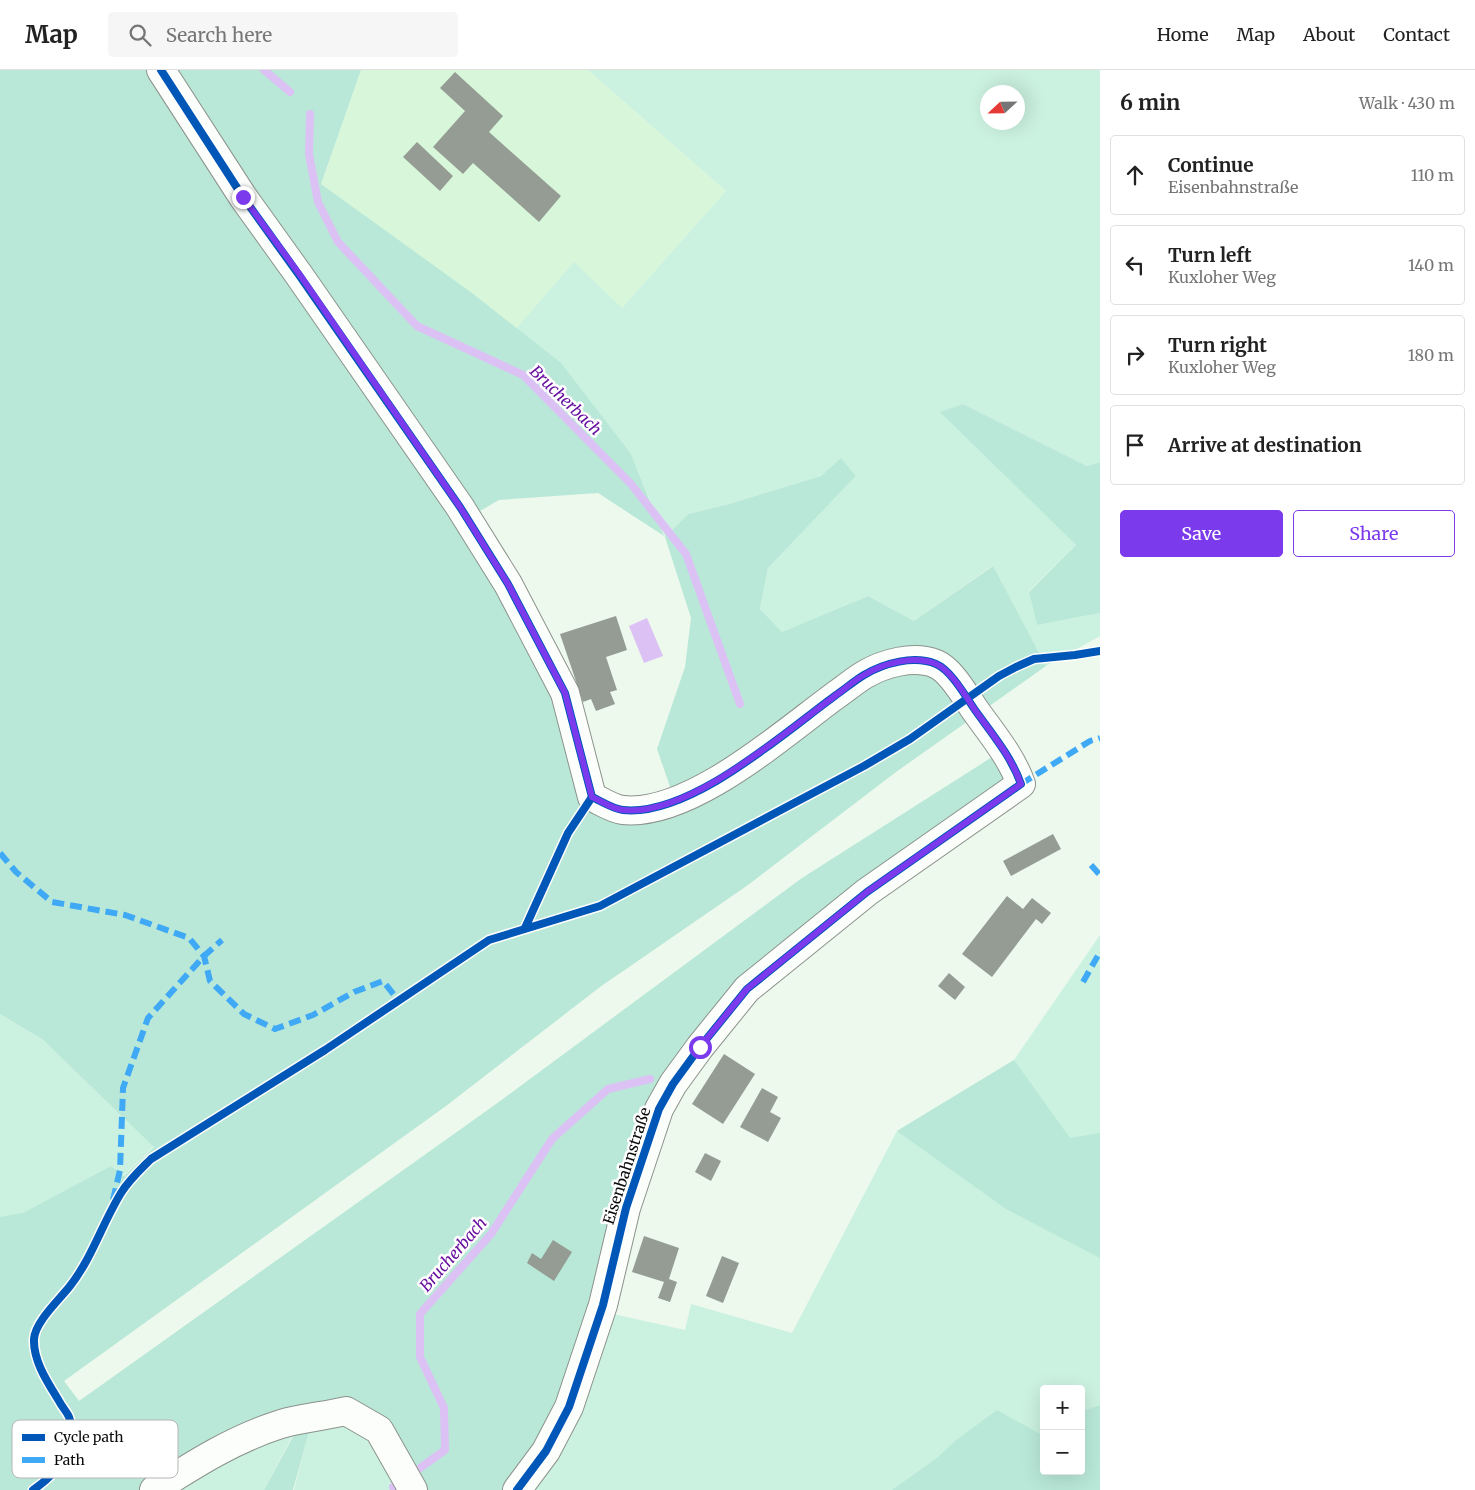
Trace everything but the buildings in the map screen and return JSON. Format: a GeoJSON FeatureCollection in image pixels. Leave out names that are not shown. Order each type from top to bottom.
{"type":"FeatureCollection","features":[{"type":"Feature","properties":{"kind":"street","name":"Eisenbahnstraße"},"geometry":{"type":"LineString","coordinates":[[161,70],[243,197],[300,275],[460,507],[508,584],[565,693],[592,797],[622,810],[648,810],[677,801],[704,788],[760,752],[864,675],[891,664],[916,659],[938,664],[951,677],[1014,765],[1021,784],[867,892],[747,989],[683,1069],[659,1109],[626,1208],[603,1305],[569,1407],[546,1451],[518,1490]]}},
{"type":"Feature","properties":{"kind":"street"},"geometry":{"type":"LineString","coordinates":[[178,1474],[200,1459],[251,1435],[283,1424],[346,1412],[379,1430],[413,1490]]}},
{"type":"Feature","properties":{"kind":"street"},"geometry":{"type":"LineString","coordinates":[[154,1490],[172,1478]]}},
{"type":"Feature","properties":{"kind":"green space"},"geometry":{"type":"Polygon","coordinates":[[[361,70],[588,70],[726,191],[622,308],[516,329],[321,184],[361,70]]]}},
{"type":"Feature","properties":{"kind":"green space"},"geometry":{"type":"Polygon","coordinates":[[[588,70],[1100,70],[1100,462],[1087,466],[963,404],[941,412],[1076,545],[1029,591],[1037,625],[1100,613],[1100,636],[1046,666],[992,566],[914,621],[868,596],[782,632],[760,609],[768,568],[856,476],[841,458],[821,476],[729,504],[688,514],[665,537],[631,454],[516,329],[574,262],[622,308],[726,191],[588,70]]]}},
{"type":"Feature","properties":{"kind":"green space"},"geometry":{"type":"Polygon","coordinates":[[[1100,935],[1100,1490],[528,1490],[609,1313],[685,1330],[691,1304],[792,1333],[897,1131],[1014,1060],[1100,935]]]}},
{"type":"Feature","properties":{"kind":"green space"},"geometry":{"type":"Polygon","coordinates":[[[0,1014],[44,1041],[154,1146],[123,1176],[111,1166],[23,1214],[0,1218],[0,1014]]]}},
{"type":"Feature","properties":{"kind":"green space"},"geometry":{"type":"Polygon","coordinates":[[[342,1422],[365,1432],[406,1490],[294,1490],[310,1427],[342,1422]]]}},
{"type":"Feature","properties":{"kind":"green space"},"geometry":{"type":"Polygon","coordinates":[[[295,1431],[264,1490],[175,1490],[207,1469],[295,1431]]]}},
{"type":"Feature","properties":{"kind":"shaded area"},"geometry":{"type":"Polygon","coordinates":[[[0,70],[361,70],[321,184],[472,293],[561,363],[631,454],[664,536],[598,493],[499,500],[466,519],[523,624],[606,816],[646,823],[676,804],[657,749],[685,667],[691,618],[665,537],[688,514],[729,504],[821,476],[841,458],[856,476],[768,568],[760,609],[782,632],[868,596],[914,621],[993,566],[1046,666],[896,772],[748,885],[600,987],[446,1106],[64,1381],[79,1401],[496,1104],[802,878],[1000,752],[1008,786],[861,888],[652,1104],[567,1405],[508,1490],[423,1490],[344,1405],[197,1455],[178,1467],[178,1420],[12,1420],[12,1478],[160,1478],[140,1490],[0,1490],[0,1217],[23,1213],[111,1166],[124,1176],[154,1147],[43,1040],[0,1014],[0,70]]]}},
{"type":"Feature","properties":{"kind":"shaded area"},"geometry":{"type":"Polygon","coordinates":[[[963,404],[1087,466],[1100,462],[1100,613],[1037,625],[1029,592],[1076,545],[940,412],[963,404]]]}},
{"type":"Feature","properties":{"kind":"shaded area"},"geometry":{"type":"Polygon","coordinates":[[[647,618],[663,656],[644,663],[629,626],[647,618]]]}},
{"type":"Feature","properties":{"kind":"shaded area"},"geometry":{"type":"Polygon","coordinates":[[[1014,1060],[1070,1138],[1100,1133],[1100,1258],[1006,1209],[897,1131],[1014,1060]]]}},
{"type":"Feature","properties":{"kind":"shaded area"},"geometry":{"type":"Polygon","coordinates":[[[1100,1405],[1100,1490],[892,1490],[937,1458],[955,1441],[997,1410],[1040,1434],[1040,1475],[1085,1475],[1085,1411],[1100,1405]]]}},
{"type":"Feature","properties":{"kind":"shaded area"},"geometry":{"type":"Polygon","coordinates":[[[310,1428],[293,1490],[264,1490],[296,1431],[310,1428]]]}},
{"type":"Feature","properties":{"kind":"waterway","name":"Brucherbach"},"geometry":{"type":"LineString","coordinates":[[264,70],[290,92]]}},
{"type":"Feature","properties":{"kind":"waterway","name":"Brucherbach"},"geometry":{"type":"LineString","coordinates":[[310,114],[309,154],[318,202],[338,242],[417,326],[523,375],[631,484],[686,554],[740,704]]}},
{"type":"Feature","properties":{"kind":"waterway","name":"Brucherbach"},"geometry":{"type":"LineString","coordinates":[[420,1468],[445,1450],[444,1408],[420,1357],[420,1314],[491,1234],[552,1139],[608,1089],[650,1079]]}},
{"type":"Feature","properties":{"kind":"marked path"},"geometry":{"type":"LineString","coordinates":[[1021,784],[1090,741],[1100,738]]}},
{"type":"Feature","properties":{"kind":"marked path"},"geometry":{"type":"LineString","coordinates":[[0,853],[16,872],[52,902],[125,915],[189,938],[204,956],[210,981],[244,1014],[275,1029],[313,1015],[354,992],[383,981],[399,1001]]}},
{"type":"Feature","properties":{"kind":"marked path"},"geometry":{"type":"LineString","coordinates":[[1091,865],[1100,875]]}},
{"type":"Feature","properties":{"kind":"marked path"},"geometry":{"type":"LineString","coordinates":[[113,1200],[120,1170],[123,1088],[148,1018],[204,956],[222,940]]}},
{"type":"Feature","properties":{"kind":"marked path"},"geometry":{"type":"LineString","coordinates":[[1083,982],[1100,952]]}},
{"type":"Feature","properties":{"kind":"cycle path"},"geometry":{"type":"LineString","coordinates":[[161,70],[243,197],[460,507],[508,584],[565,693],[592,797]]}},
{"type":"Feature","properties":{"kind":"cycle path"},"geometry":{"type":"LineString","coordinates":[[70,1420],[39,1364],[34,1347],[35,1332],[48,1311],[78,1275],[124,1188],[151,1159],[325,1050],[489,940],[600,906],[864,766],[910,739],[999,676],[1016,667],[1034,659],[1100,651]]}},
{"type":"Feature","properties":{"kind":"cycle path"},"geometry":{"type":"LineString","coordinates":[[517,1490],[546,1451],[569,1407],[603,1305],[626,1208],[659,1109],[673,1084],[747,989],[867,892],[1021,784],[1007,755],[953,678],[936,664],[927,661],[909,660],[890,664],[864,675],[735,769],[706,787],[677,800],[649,809],[623,810],[611,807],[592,797]]}},
{"type":"Feature","properties":{"kind":"cycle path"},"geometry":{"type":"LineString","coordinates":[[525,928],[568,833],[592,797]]}},
{"type":"Feature","properties":{"kind":"cycle path"},"geometry":{"type":"LineString","coordinates":[[33,1490],[48,1478]]}},
{"type":"Feature","properties":{"kind":"route"},"geometry":{"type":"LineString","coordinates":[[243,197],[300,275],[460,507],[508,584],[565,693],[592,797],[622,810],[648,810],[677,801],[704,788],[760,752],[864,675],[891,664],[916,659],[938,664],[951,677],[1014,765],[1021,784],[867,892],[747,989],[700,1047]]}}]}
